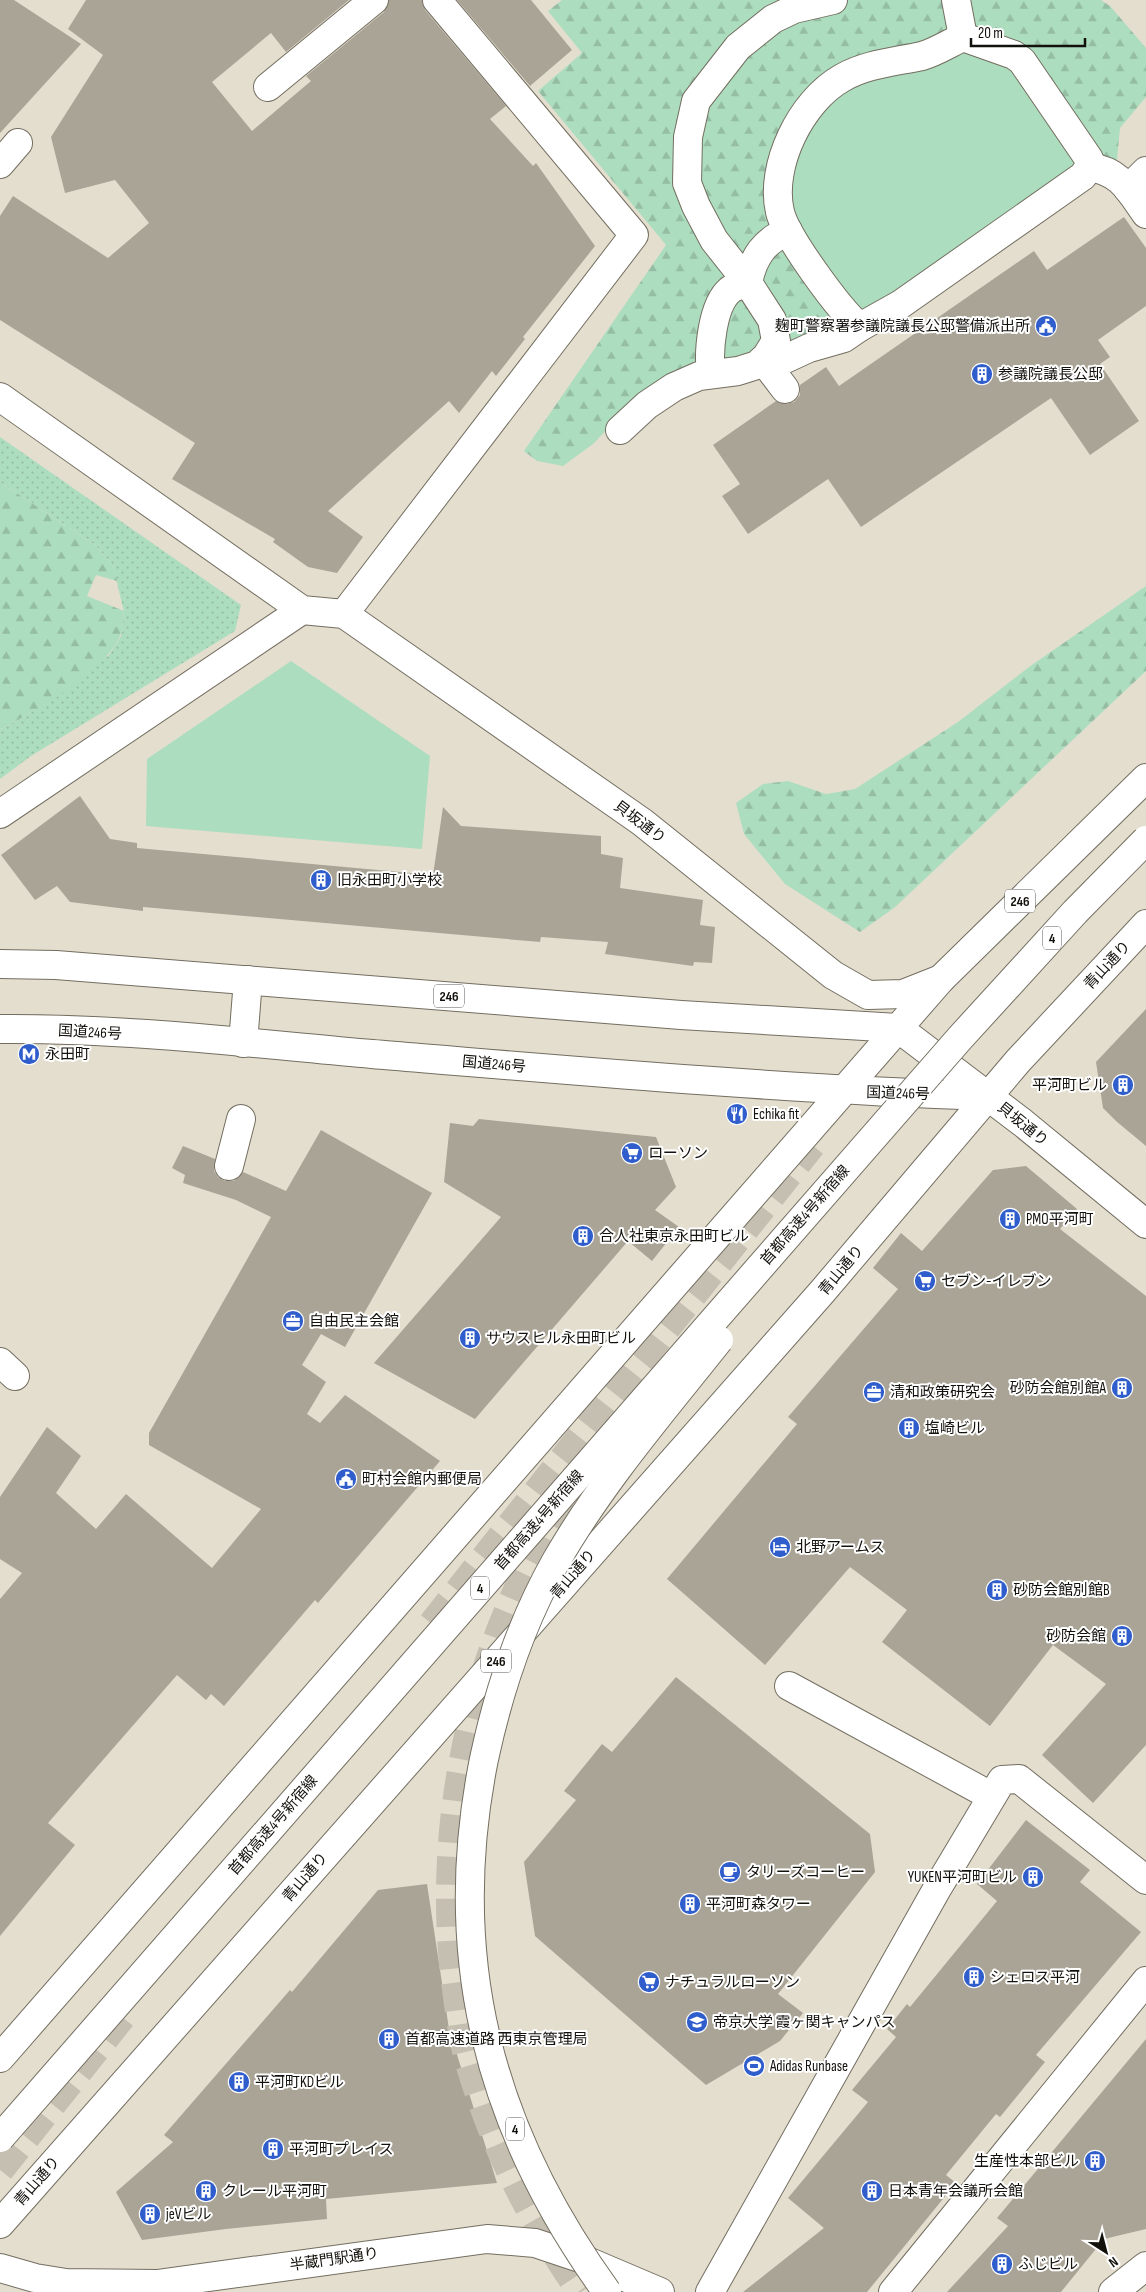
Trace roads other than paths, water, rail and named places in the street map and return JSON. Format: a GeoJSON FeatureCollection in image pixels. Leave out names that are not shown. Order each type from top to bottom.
{"type":"FeatureCollection","features":[{"type":"Feature","properties":{"kind":"main road"},"geometry":{"type":"LineString","coordinates":[[268,87],[374,0]]}},
{"type":"Feature","properties":{"kind":"main road"},"geometry":{"type":"LineString","coordinates":[[0,397],[302,610],[344,614],[634,235],[437,0]]}},
{"type":"Feature","properties":{"kind":"main road"},"geometry":{"type":"LineString","coordinates":[[765,364],[776,341],[772,320],[748,283],[714,240],[687,183],[688,137],[696,100],[738,47],[773,19],[794,9],[833,0]]}},
{"type":"Feature","properties":{"kind":"main road"},"geometry":{"type":"LineString","coordinates":[[956,0],[963,37]]}},
{"type":"Feature","properties":{"kind":"main road"},"geometry":{"type":"LineString","coordinates":[[620,430],[647,405],[674,386],[699,376],[738,371],[765,364],[844,338],[901,304],[1083,176],[1088,167],[1089,160],[1022,61],[1014,55],[963,37],[924,55],[865,67],[840,79],[818,98],[801,118],[782,164],[779,190],[780,212],[788,231],[828,290],[860,327]]}},
{"type":"Feature","properties":{"kind":"main road"},"geometry":{"type":"LineString","coordinates":[[0,164],[18,143]]}},
{"type":"Feature","properties":{"kind":"main road"},"geometry":{"type":"LineString","coordinates":[[1088,167],[1137,180],[1146,214]]}},
{"type":"Feature","properties":{"kind":"main road"},"geometry":{"type":"LineString","coordinates":[[748,283],[750,271],[760,249],[774,237],[788,231]]}},
{"type":"Feature","properties":{"kind":"main road"},"geometry":{"type":"LineString","coordinates":[[711,374],[708,356],[720,300],[731,288],[748,283]]}},
{"type":"Feature","properties":{"kind":"main road"},"geometry":{"type":"LineString","coordinates":[[765,364],[785,389]]}},
{"type":"Feature","properties":{"kind":"main road"},"geometry":{"type":"LineString","coordinates":[[0,814],[302,610]]}},
{"type":"Feature","properties":{"kind":"main road","name":"貝坂通り"},"geometry":{"type":"LineString","coordinates":[[344,614],[642,822],[833,975],[868,994],[904,994],[941,979]]}},
{"type":"Feature","properties":{"kind":"main road","name":"246"},"geometry":{"type":"LineString","coordinates":[[0,2058],[941,979],[1146,778]]}},
{"type":"Feature","properties":{"kind":"main road","name":"首都高速4号新宿線"},"geometry":{"type":"LineString","coordinates":[[0,2138],[960,1038],[1075,912],[1146,840]]}},
{"type":"Feature","properties":{"kind":"main road","name":"青山通り"},"geometry":{"type":"LineString","coordinates":[[0,2224],[822,1292],[988,1096],[1146,924]]}},
{"type":"Feature","properties":{"kind":"main road","name":"246"},"geometry":{"type":"LineString","coordinates":[[0,964],[56,965],[681,1015],[898,1028]]}},
{"type":"Feature","properties":{"kind":"main road"},"geometry":{"type":"LineString","coordinates":[[243,1043],[248,980]]}},
{"type":"Feature","properties":{"kind":"main road","name":"貝坂通り"},"geometry":{"type":"LineString","coordinates":[[898,1028],[988,1096],[1146,1224]]}},
{"type":"Feature","properties":{"kind":"main road","name":"国道246号"},"geometry":{"type":"LineString","coordinates":[[0,1029],[114,1032],[664,1079],[843,1091],[988,1096]]}},
{"type":"Feature","properties":{"kind":"main road","name":"首都高速4号新宿線"},"geometry":{"type":"LineString","coordinates":[[608,2292],[567,2232],[535,2173],[519,2137],[499,2086],[477,1997],[470,1947],[470,1864],[474,1819],[492,1723],[508,1668],[530,1611],[556,1562],[589,1507],[628,1455],[960,1038]]}},
{"type":"Feature","properties":{"kind":"main road"},"geometry":{"type":"LineString","coordinates":[[229,1166],[241,1119]]}},
{"type":"Feature","properties":{"kind":"main road"},"geometry":{"type":"LineString","coordinates":[[789,1686],[991,1796]]}},
{"type":"Feature","properties":{"kind":"main road"},"geometry":{"type":"LineString","coordinates":[[710,2292],[991,1796],[1002,1780],[1019,1779],[1146,1880]]}},
{"type":"Feature","properties":{"kind":"main road"},"geometry":{"type":"LineString","coordinates":[[893,2292],[1146,1981]]}},
{"type":"Feature","properties":{"kind":"main road","name":"半蔵門駅通り"},"geometry":{"type":"LineString","coordinates":[[0,2268],[35,2278],[66,2283],[157,2284],[487,2239],[535,2243],[580,2258],[660,2292]]}},
{"type":"Feature","properties":{"kind":"main road"},"geometry":{"type":"LineString","coordinates":[[1113,2292],[1146,2266]]}},
{"type":"Feature","properties":{"kind":"tunnel"},"geometry":{"type":"LineString","coordinates":[[432,1624],[812,1145]]}},
{"type":"Feature","properties":{"kind":"tunnel"},"geometry":{"type":"LineString","coordinates":[[566,1501],[534,1555],[507,1612],[486,1671],[469,1732],[457,1794],[451,1857],[450,1920],[461,2026],[465,2048],[481,2099],[517,2185],[563,2266],[581,2292]]}},
{"type":"Feature","properties":{"kind":"tunnel"},"geometry":{"type":"LineString","coordinates":[[0,2170],[122,2017]]}},
{"type":"Feature","properties":{"kind":"place","name":"麹町警察署参議院議長公邸警備派出所"},"geometry":{"type":"Point","coordinates":[1046,326]}},
{"type":"Feature","properties":{"kind":"place","name":"参議院議長公邸"},"geometry":{"type":"Point","coordinates":[982,374]}},
{"type":"Feature","properties":{"kind":"place","name":"旧永田町小学校"},"geometry":{"type":"Point","coordinates":[321,880]}},
{"type":"Feature","properties":{"kind":"place","name":"永田町"},"geometry":{"type":"Point","coordinates":[29,1054]}},
{"type":"Feature","properties":{"kind":"place","name":"平河町ビル"},"geometry":{"type":"Point","coordinates":[1123,1085]}},
{"type":"Feature","properties":{"kind":"place","name":"Echika fit"},"geometry":{"type":"Point","coordinates":[737,1114]}},
{"type":"Feature","properties":{"kind":"place","name":"ローソン"},"geometry":{"type":"Point","coordinates":[632,1153]}},
{"type":"Feature","properties":{"kind":"place","name":"PMO平河町"},"geometry":{"type":"Point","coordinates":[1010,1219]}},
{"type":"Feature","properties":{"kind":"place","name":"合人社東京永田町ビル"},"geometry":{"type":"Point","coordinates":[583,1236]}},
{"type":"Feature","properties":{"kind":"place","name":"セブン-イレブン"},"geometry":{"type":"Point","coordinates":[925,1281]}},
{"type":"Feature","properties":{"kind":"place","name":"自由民主会館"},"geometry":{"type":"Point","coordinates":[293,1321]}},
{"type":"Feature","properties":{"kind":"place","name":"サウスヒル永田町ビル"},"geometry":{"type":"Point","coordinates":[470,1338]}},
{"type":"Feature","properties":{"kind":"place","name":"砂防会館別館A"},"geometry":{"type":"Point","coordinates":[1122,1388]}},
{"type":"Feature","properties":{"kind":"place","name":"清和政策研究会"},"geometry":{"type":"Point","coordinates":[874,1392]}},
{"type":"Feature","properties":{"kind":"place","name":"塩崎ビル"},"geometry":{"type":"Point","coordinates":[909,1428]}},
{"type":"Feature","properties":{"kind":"place","name":"町村会館内郵便局"},"geometry":{"type":"Point","coordinates":[346,1479]}},
{"type":"Feature","properties":{"kind":"place","name":"北野アームス"},"geometry":{"type":"Point","coordinates":[780,1547]}},
{"type":"Feature","properties":{"kind":"place","name":"砂防会館別館B"},"geometry":{"type":"Point","coordinates":[997,1590]}},
{"type":"Feature","properties":{"kind":"place","name":"砂防会館"},"geometry":{"type":"Point","coordinates":[1122,1636]}},
{"type":"Feature","properties":{"kind":"place","name":"タリーズコーヒー"},"geometry":{"type":"Point","coordinates":[730,1872]}},
{"type":"Feature","properties":{"kind":"place","name":"YUKEN平河町ビル"},"geometry":{"type":"Point","coordinates":[1033,1877]}},
{"type":"Feature","properties":{"kind":"place","name":"平河町森タワー"},"geometry":{"type":"Point","coordinates":[690,1904]}},
{"type":"Feature","properties":{"kind":"place","name":"シェロス平河"},"geometry":{"type":"Point","coordinates":[974,1977]}},
{"type":"Feature","properties":{"kind":"place","name":"ナチュラルローソン"},"geometry":{"type":"Point","coordinates":[649,1982]}},
{"type":"Feature","properties":{"kind":"place","name":"帝京大学 霞ヶ関キャンパス"},"geometry":{"type":"Point","coordinates":[697,2022]}},
{"type":"Feature","properties":{"kind":"place","name":"首都高速道路 西東京管理局"},"geometry":{"type":"Point","coordinates":[389,2039]}},
{"type":"Feature","properties":{"kind":"place","name":"Adidas Runbase"},"geometry":{"type":"Point","coordinates":[754,2066]}},
{"type":"Feature","properties":{"kind":"place","name":"平河町KDビル"},"geometry":{"type":"Point","coordinates":[239,2082]}},
{"type":"Feature","properties":{"kind":"place","name":"平河町プレイス"},"geometry":{"type":"Point","coordinates":[273,2149]}},
{"type":"Feature","properties":{"kind":"place","name":"生産性本部ビル"},"geometry":{"type":"Point","coordinates":[1095,2161]}},
{"type":"Feature","properties":{"kind":"place","name":"クレール平河町"},"geometry":{"type":"Point","coordinates":[206,2191]}},
{"type":"Feature","properties":{"kind":"place","name":"日本青年会議所会館"},"geometry":{"type":"Point","coordinates":[872,2191]}},
{"type":"Feature","properties":{"kind":"place","name":"jeVビル"},"geometry":{"type":"Point","coordinates":[150,2214]}},
{"type":"Feature","properties":{"kind":"place","name":"ふじビル"},"geometry":{"type":"Point","coordinates":[1002,2264]}}]}
